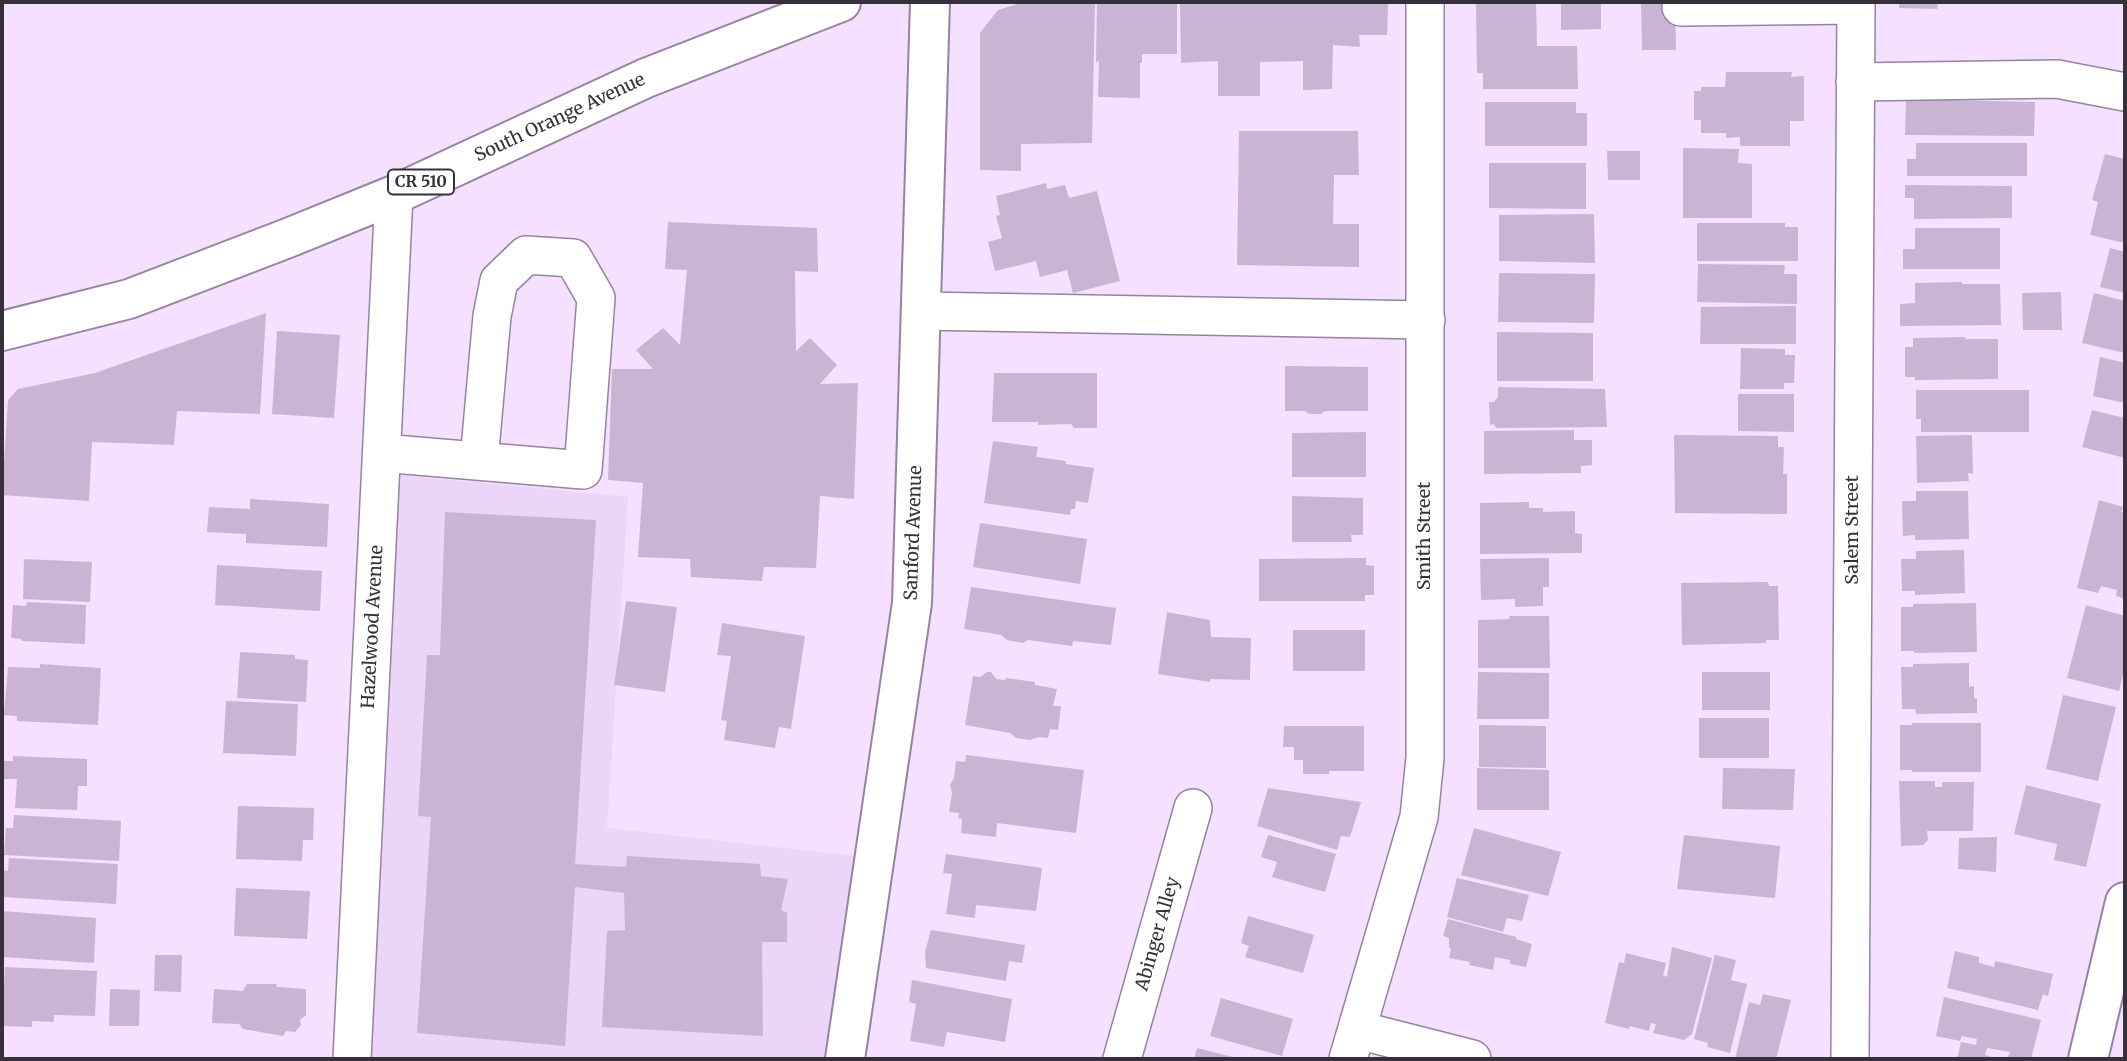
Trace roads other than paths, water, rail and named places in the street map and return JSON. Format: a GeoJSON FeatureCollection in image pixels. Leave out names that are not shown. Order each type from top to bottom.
{"type":"FeatureCollection","features":[{"type":"Feature","properties":{"kind":"main road","name":"South Orange Avenue"},"geometry":{"type":"LineString","coordinates":[[2,331],[129,299],[288,238],[394,195],[646,78],[841,2]]}},
{"type":"Feature","properties":{"kind":"main road","name":"Sanford Avenue"},"geometry":{"type":"LineString","coordinates":[[845,1059],[912,603],[930,2]]}},
{"type":"Feature","properties":{"kind":"main road"},"geometry":{"type":"LineString","coordinates":[[2088,1059],[2125,902]]}},
{"type":"Feature","properties":{"kind":"street","name":"Smith Street"},"geometry":{"type":"LineString","coordinates":[[1353,1045],[1419,817],[1425,758],[1425,2]]}},
{"type":"Feature","properties":{"kind":"street"},"geometry":{"type":"LineString","coordinates":[[1681,7],[1856,3]]}},
{"type":"Feature","properties":{"kind":"street","name":"Salem Street"},"geometry":{"type":"LineString","coordinates":[[1850,1059],[1856,3]]}},
{"type":"Feature","properties":{"kind":"street"},"geometry":{"type":"LineString","coordinates":[[1855,82],[2057,79],[2125,92]]}},
{"type":"Feature","properties":{"kind":"street","name":"Hazelwood Avenue"},"geometry":{"type":"LineString","coordinates":[[352,1059],[394,195]]}},
{"type":"Feature","properties":{"kind":"street"},"geometry":{"type":"LineString","coordinates":[[382,453],[583,470],[596,298],[573,258],[526,255],[499,281],[492,316],[479,461]]}},
{"type":"Feature","properties":{"kind":"street"},"geometry":{"type":"LineString","coordinates":[[922,312],[1426,320]]}},
{"type":"Feature","properties":{"kind":"street","name":"Abinger Alley"},"geometry":{"type":"LineString","coordinates":[[1122,1059],[1193,808]]}},
{"type":"Feature","properties":{"kind":"street"},"geometry":{"type":"LineString","coordinates":[[1353,1045],[1472,1059]]}}]}
